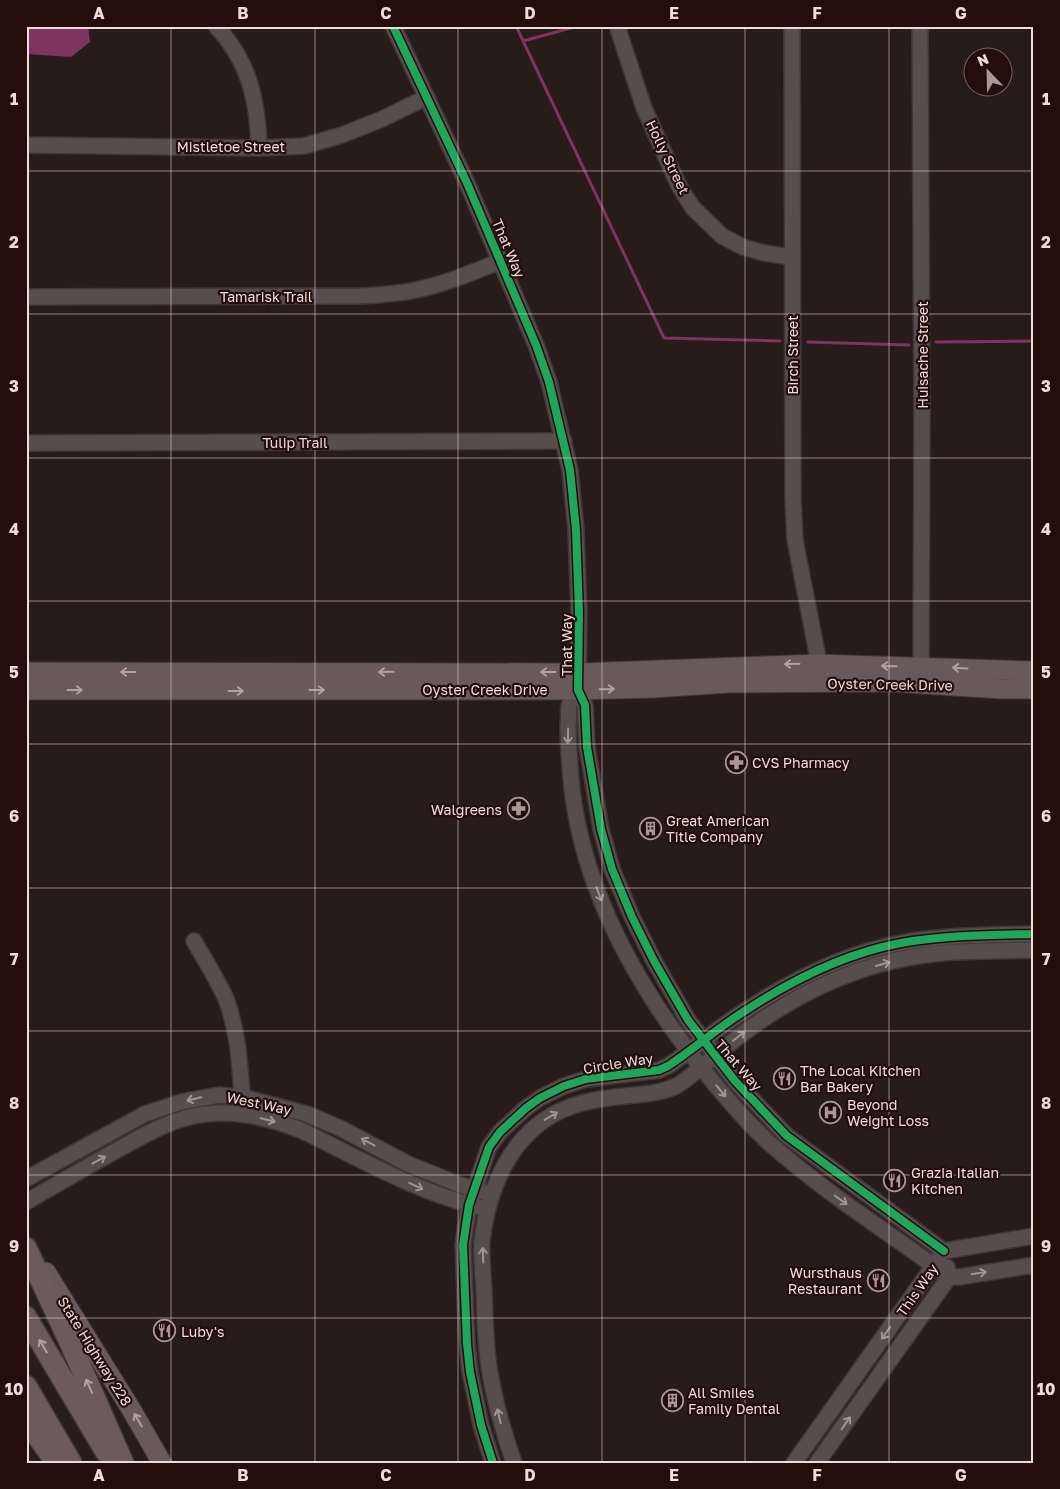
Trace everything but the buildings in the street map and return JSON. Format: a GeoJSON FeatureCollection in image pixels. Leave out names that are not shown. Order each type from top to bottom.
{"type":"FeatureCollection","features":[{"type":"Feature","properties":{"kind":"highway"},"geometry":{"type":"LineString","coordinates":[[26,1248],[123,1463]]}},
{"type":"Feature","properties":{"kind":"highway"},"geometry":{"type":"LineString","coordinates":[[26,1317],[113,1463]]}},
{"type":"Feature","properties":{"kind":"highway"},"geometry":{"type":"LineString","coordinates":[[26,1386],[71,1463]]}},
{"type":"Feature","properties":{"kind":"highway"},"geometry":{"type":"LineString","coordinates":[[26,1420],[57,1463]]}},
{"type":"Feature","properties":{"kind":"main road"},"geometry":{"type":"LineString","coordinates":[[1005,671],[1034,659]]}},
{"type":"Feature","properties":{"kind":"main road","name":"Oyster Creek Drive"},"geometry":{"type":"LineString","coordinates":[[26,690],[579,681],[818,673],[921,675],[1034,671]]}},
{"type":"Feature","properties":{"kind":"main road","name":"Oyster Creek Drive"},"geometry":{"type":"LineString","coordinates":[[26,672],[579,681]]}},
{"type":"Feature","properties":{"kind":"main road","name":"Oyster Creek Drive"},"geometry":{"type":"LineString","coordinates":[[921,675],[1001,689],[1034,689]]}},
{"type":"Feature","properties":{"kind":"main road","name":"State Highway 228"},"geometry":{"type":"LineString","coordinates":[[26,1240],[96,1355],[131,1408],[162,1463]]}},
{"type":"Feature","properties":{"kind":"street"},"geometry":{"type":"LineString","coordinates":[[216,26],[230,41],[242,63],[250,84],[258,118],[259,148]]}},
{"type":"Feature","properties":{"kind":"street","name":"That Way"},"geometry":{"type":"LineString","coordinates":[[393,26],[467,183],[536,345],[549,382],[570,470],[576,530],[579,681],[585,705],[587,747],[595,800],[612,869],[632,917],[671,991],[703,1042],[735,1081],[787,1136],[944,1251]]}},
{"type":"Feature","properties":{"kind":"street","name":"Holly Street"},"geometry":{"type":"LineString","coordinates":[[617,26],[644,108],[679,186],[693,208],[722,236],[743,247],[764,254],[792,257]]}},
{"type":"Feature","properties":{"kind":"street","name":"Birch Street"},"geometry":{"type":"LineString","coordinates":[[792,26],[793,489],[795,540],[801,580],[811,620],[818,673]]}},
{"type":"Feature","properties":{"kind":"street","name":"Huisache Street"},"geometry":{"type":"LineString","coordinates":[[920,26],[921,675]]}},
{"type":"Feature","properties":{"kind":"street","name":"Mistletoe Street"},"geometry":{"type":"LineString","coordinates":[[26,145],[259,148],[304,146],[342,135],[382,119],[427,97]]}},
{"type":"Feature","properties":{"kind":"street","name":"Tamarisk Trail"},"geometry":{"type":"LineString","coordinates":[[26,296],[361,296],[392,294],[454,280],[501,261]]}},
{"type":"Feature","properties":{"kind":"street","name":"Tulip Trail"},"geometry":{"type":"LineString","coordinates":[[26,443],[564,441]]}},
{"type":"Feature","properties":{"kind":"street","name":"That Way"},"geometry":{"type":"LineString","coordinates":[[579,681],[569,705],[568,750],[575,813],[584,851],[598,892],[612,924],[652,1000],[702,1068],[745,1119],[774,1148],[825,1188],[949,1276]]}},
{"type":"Feature","properties":{"kind":"street"},"geometry":{"type":"LineString","coordinates":[[575,813],[595,800]]}},
{"type":"Feature","properties":{"kind":"street","name":"Circle Way"},"geometry":{"type":"LineString","coordinates":[[493,1463],[481,1425],[470,1372],[463,1245],[474,1189],[489,1147],[511,1120],[540,1098],[564,1086],[586,1079],[659,1070],[668,1066],[764,999],[800,979],[854,956],[900,943],[936,938],[1034,934]]}},
{"type":"Feature","properties":{"kind":"street"},"geometry":{"type":"LineString","coordinates":[[194,941],[219,983],[226,1001],[236,1038],[244,1115]]}},
{"type":"Feature","properties":{"kind":"street"},"geometry":{"type":"LineString","coordinates":[[514,1463],[500,1422],[489,1369],[485,1332],[482,1242],[488,1210],[501,1171],[509,1157],[530,1131],[551,1116],[590,1100],[667,1090],[702,1068],[743,1032],[772,1013],[808,993],[859,972],[911,957],[937,954],[1034,950]]}},
{"type":"Feature","properties":{"kind":"street","name":"West Way"},"geometry":{"type":"LineString","coordinates":[[26,1179],[128,1123],[165,1106],[220,1094],[242,1097],[307,1114],[342,1128],[408,1164],[493,1195]]}},
{"type":"Feature","properties":{"kind":"street"},"geometry":{"type":"LineString","coordinates":[[165,1106],[169,1124]]}},
{"type":"Feature","properties":{"kind":"street","name":"West Way"},"geometry":{"type":"LineString","coordinates":[[26,1202],[169,1124],[206,1114],[224,1113],[267,1119],[303,1131],[424,1190],[488,1210]]}},
{"type":"Feature","properties":{"kind":"street"},"geometry":{"type":"LineString","coordinates":[[303,1131],[307,1114]]}},
{"type":"Feature","properties":{"kind":"street"},"geometry":{"type":"LineString","coordinates":[[70,1155],[78,1172]]}},
{"type":"Feature","properties":{"kind":"street"},"geometry":{"type":"LineString","coordinates":[[944,1251],[1034,1236]]}},
{"type":"Feature","properties":{"kind":"street","name":"This Way"},"geometry":{"type":"LineString","coordinates":[[794,1463],[944,1251]]}},
{"type":"Feature","properties":{"kind":"street","name":"This Way"},"geometry":{"type":"LineString","coordinates":[[817,1463],[949,1276],[944,1251]]}},
{"type":"Feature","properties":{"kind":"street"},"geometry":{"type":"LineString","coordinates":[[949,1276],[959,1277],[1034,1265]]}},
{"type":"Feature","properties":{"kind":"shaded area"},"geometry":{"type":"Polygon","coordinates":[[[26,26],[88,26],[90,42],[71,57],[26,54],[26,26]]]}},
{"type":"Feature","properties":{"kind":"waterway"},"geometry":{"type":"LineString","coordinates":[[516,26],[664,338],[780,341]]}},
{"type":"Feature","properties":{"kind":"waterway"},"geometry":{"type":"LineString","coordinates":[[523,41],[578,26]]}},
{"type":"Feature","properties":{"kind":"waterway"},"geometry":{"type":"LineString","coordinates":[[936,342],[1034,341]]}},
{"type":"Feature","properties":{"kind":"waterway"},"geometry":{"type":"LineString","coordinates":[[808,342],[909,345]]}},
{"type":"Feature","properties":{"kind":"cycle path"},"geometry":{"type":"LineString","coordinates":[[393,26],[467,183],[536,345],[549,382],[570,470],[576,530],[579,612],[578,690],[585,705],[587,747],[601,829],[612,869],[632,917],[654,961],[688,1020],[735,1081],[787,1136],[944,1251]]}},
{"type":"Feature","properties":{"kind":"cycle path"},"geometry":{"type":"LineString","coordinates":[[493,1463],[481,1425],[470,1372],[463,1245],[469,1205],[489,1147],[500,1132],[526,1108],[540,1098],[564,1086],[586,1079],[659,1070],[668,1066],[727,1023],[766,998],[784,987],[841,960],[881,947],[918,940],[1034,934]]}},
{"type":"Feature","properties":{"kind":"place","name":"CVS Pharmacy"},"geometry":{"type":"Point","coordinates":[736,762]}},
{"type":"Feature","properties":{"kind":"place","name":"Walgreens"},"geometry":{"type":"Point","coordinates":[518,809]}},
{"type":"Feature","properties":{"kind":"place","name":"Great American Title Company"},"geometry":{"type":"Point","coordinates":[650,828]}},
{"type":"Feature","properties":{"kind":"place","name":"The Local Kitchen Bar Bakery"},"geometry":{"type":"Point","coordinates":[784,1078]}},
{"type":"Feature","properties":{"kind":"place","name":"Beyond Weight Loss"},"geometry":{"type":"Point","coordinates":[831,1112]}},
{"type":"Feature","properties":{"kind":"place","name":"Grazia Italian Kitchen"},"geometry":{"type":"Point","coordinates":[895,1180]}},
{"type":"Feature","properties":{"kind":"place","name":"Wursthaus Restaurant"},"geometry":{"type":"Point","coordinates":[878,1280]}},
{"type":"Feature","properties":{"kind":"place","name":"Luby's"},"geometry":{"type":"Point","coordinates":[165,1331]}},
{"type":"Feature","properties":{"kind":"place","name":"All Smiles Family Dental"},"geometry":{"type":"Point","coordinates":[672,1400]}}]}
